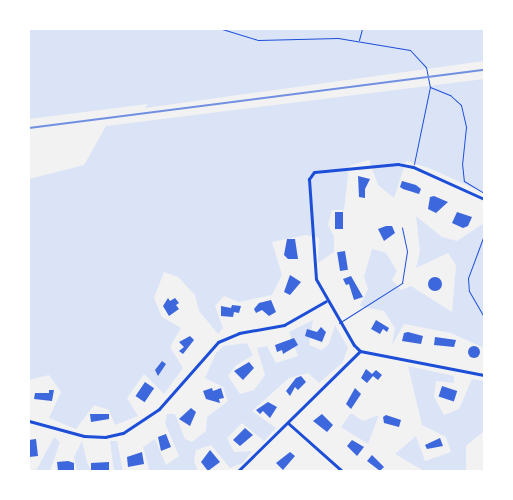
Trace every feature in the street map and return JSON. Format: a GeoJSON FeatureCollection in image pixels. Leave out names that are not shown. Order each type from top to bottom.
{"type":"FeatureCollection","features":[{"type":"Feature","properties":{"kind":"street"},"geometry":{"type":"LineString","coordinates":[[484,199],[413,167],[380,164],[310,173],[313,262],[326,301],[339,323],[360,351],[484,375]]}},
{"type":"Feature","properties":{"kind":"street"},"geometry":{"type":"LineString","coordinates":[[29,421],[84,436],[105,437],[123,433],[159,409],[218,342],[239,333],[284,325],[326,301]]}},
{"type":"Feature","properties":{"kind":"street"},"geometry":{"type":"LineString","coordinates":[[238,471],[360,351]]}},
{"type":"Feature","properties":{"kind":"street"},"geometry":{"type":"LineString","coordinates":[[288,423],[342,471]]}},
{"type":"Feature","properties":{"kind":"lane"},"geometry":{"type":"LineString","coordinates":[[339,323],[402,283],[407,251],[402,228]]}},
{"type":"Feature","properties":{"kind":"path"},"geometry":{"type":"LineString","coordinates":[[222,29],[258,40],[323,38],[359,40],[410,50],[426,67],[430,87],[413,167]]}},
{"type":"Feature","properties":{"kind":"path"},"geometry":{"type":"LineString","coordinates":[[359,40],[362,29]]}},
{"type":"Feature","properties":{"kind":"path"},"geometry":{"type":"LineString","coordinates":[[430,87],[450,95],[461,105],[466,128],[462,163],[464,181],[484,193]]}},
{"type":"Feature","properties":{"kind":"path"},"geometry":{"type":"LineString","coordinates":[[484,235],[468,278],[469,291],[484,317]]}},
{"type":"Feature","properties":{"kind":"shaded area"},"geometry":{"type":"Polygon","coordinates":[[[29,29],[484,29],[484,61],[145,108],[148,104],[29,119],[29,29]]]}},
{"type":"Feature","properties":{"kind":"shaded area"},"geometry":{"type":"Polygon","coordinates":[[[484,79],[484,193],[429,168],[406,161],[394,198],[378,185],[369,160],[349,166],[344,210],[332,210],[328,225],[334,236],[334,252],[318,263],[319,238],[306,235],[272,242],[282,275],[272,295],[239,302],[224,296],[215,306],[223,328],[218,334],[199,311],[195,295],[178,277],[164,272],[154,298],[162,317],[181,328],[170,347],[183,368],[164,394],[144,374],[127,398],[138,416],[115,425],[109,410],[94,405],[76,429],[49,418],[61,392],[49,375],[29,380],[29,179],[84,165],[106,126],[484,79]]]}},
{"type":"Feature","properties":{"kind":"shaded area"},"geometry":{"type":"Polygon","coordinates":[[[416,216],[442,237],[457,241],[484,223],[484,348],[451,333],[404,324],[392,345],[395,328],[384,311],[360,306],[368,289],[364,277],[372,249],[386,253],[397,271],[392,280],[401,290],[411,286],[452,312],[456,265],[448,253],[416,268],[420,251],[416,216]]]}},
{"type":"Feature","properties":{"kind":"shaded area"},"geometry":{"type":"Polygon","coordinates":[[[313,320],[309,345],[322,350],[329,344],[335,325],[348,348],[342,363],[319,383],[308,373],[289,378],[252,411],[276,428],[264,441],[242,423],[227,438],[234,452],[252,451],[243,463],[230,468],[211,445],[196,450],[194,462],[198,471],[146,471],[149,469],[143,447],[155,439],[166,465],[179,456],[165,423],[167,414],[175,414],[185,439],[192,442],[206,431],[207,417],[228,401],[223,387],[205,378],[216,353],[224,346],[247,343],[253,355],[235,366],[228,376],[240,394],[254,390],[265,375],[257,348],[267,346],[276,363],[298,356],[289,332],[313,320]]]}},
{"type":"Feature","properties":{"kind":"shaded area"},"geometry":{"type":"Polygon","coordinates":[[[408,366],[454,376],[454,383],[436,381],[434,397],[444,415],[459,409],[472,379],[484,381],[484,431],[466,446],[466,471],[424,471],[395,454],[416,436],[425,461],[451,452],[446,437],[422,425],[408,366]]]}},
{"type":"Feature","properties":{"kind":"shaded area"},"geometry":{"type":"Polygon","coordinates":[[[351,413],[363,421],[379,415],[368,444],[341,427],[351,413]]]}},
{"type":"Feature","properties":{"kind":"shaded area"},"geometry":{"type":"Polygon","coordinates":[[[54,437],[60,442],[50,471],[29,471],[37,469],[54,437]]]}},
{"type":"Feature","properties":{"kind":"shaded area"},"geometry":{"type":"Polygon","coordinates":[[[82,441],[91,471],[77,471],[74,457],[82,441]]]}},
{"type":"Feature","properties":{"kind":"shaded area"},"geometry":{"type":"Polygon","coordinates":[[[110,441],[117,441],[123,471],[114,471],[110,441]]]}},
{"type":"Feature","properties":{"kind":"building"},"geometry":{"type":"Polygon","coordinates":[[[358,176],[370,179],[365,189],[365,198],[359,197],[358,176]]]}},
{"type":"Feature","properties":{"kind":"building"},"geometry":{"type":"Polygon","coordinates":[[[402,181],[416,185],[421,189],[419,194],[400,187],[402,181]]]}},
{"type":"Feature","properties":{"kind":"building"},"geometry":{"type":"Polygon","coordinates":[[[434,196],[448,202],[436,213],[428,209],[430,197],[434,196]]]}},
{"type":"Feature","properties":{"kind":"building"},"geometry":{"type":"Polygon","coordinates":[[[335,212],[343,212],[343,229],[335,229],[335,212]]]}},
{"type":"Feature","properties":{"kind":"building"},"geometry":{"type":"Polygon","coordinates":[[[457,212],[472,217],[468,226],[463,228],[452,223],[457,212]]]}},
{"type":"Feature","properties":{"kind":"building"},"geometry":{"type":"Polygon","coordinates":[[[392,226],[395,233],[384,241],[378,229],[392,226]]]}},
{"type":"Feature","properties":{"kind":"building"},"geometry":{"type":"Polygon","coordinates":[[[287,239],[295,239],[298,259],[288,259],[284,255],[287,239]]]}},
{"type":"Feature","properties":{"kind":"building"},"geometry":{"type":"Polygon","coordinates":[[[345,251],[348,270],[340,271],[337,252],[345,251]]]}},
{"type":"Feature","properties":{"kind":"building"},"geometry":{"type":"Polygon","coordinates":[[[290,275],[301,282],[290,295],[284,292],[290,275]]]}},
{"type":"Feature","properties":{"kind":"building"},"geometry":{"type":"Polygon","coordinates":[[[351,276],[363,297],[354,300],[349,284],[346,285],[343,279],[351,276]]]}},
{"type":"Feature","properties":{"kind":"building"},"geometry":{"type":"Polygon","coordinates":[[[435,277],[440,279],[442,284],[440,289],[435,291],[430,289],[428,284],[430,279],[435,277]]]}},
{"type":"Feature","properties":{"kind":"building"},"geometry":{"type":"Polygon","coordinates":[[[168,298],[170,301],[175,298],[179,303],[176,305],[179,309],[169,316],[163,306],[168,298]]]}},
{"type":"Feature","properties":{"kind":"building"},"geometry":{"type":"Polygon","coordinates":[[[271,300],[276,312],[269,316],[262,310],[256,313],[254,309],[259,303],[271,300]]]}},
{"type":"Feature","properties":{"kind":"building"},"geometry":{"type":"Polygon","coordinates":[[[232,305],[241,306],[239,313],[234,312],[233,317],[221,316],[221,306],[231,308],[232,305]]]}},
{"type":"Feature","properties":{"kind":"building"},"geometry":{"type":"Polygon","coordinates":[[[376,320],[389,328],[387,332],[383,329],[380,334],[371,329],[376,320]]]}},
{"type":"Feature","properties":{"kind":"building"},"geometry":{"type":"Polygon","coordinates":[[[321,327],[326,332],[322,342],[305,336],[307,329],[317,332],[321,327]]]}},
{"type":"Feature","properties":{"kind":"building"},"geometry":{"type":"Polygon","coordinates":[[[408,332],[423,336],[421,344],[402,341],[404,333],[408,332]]]}},
{"type":"Feature","properties":{"kind":"building"},"geometry":{"type":"Polygon","coordinates":[[[190,336],[194,340],[183,354],[179,351],[184,347],[179,342],[190,336]]]}},
{"type":"Feature","properties":{"kind":"building"},"geometry":{"type":"Polygon","coordinates":[[[435,337],[456,340],[454,347],[434,345],[435,337]]]}},
{"type":"Feature","properties":{"kind":"building"},"geometry":{"type":"Polygon","coordinates":[[[294,338],[298,345],[283,354],[282,350],[277,352],[275,345],[294,338]]]}},
{"type":"Feature","properties":{"kind":"building"},"geometry":{"type":"Polygon","coordinates":[[[474,346],[480,352],[474,358],[468,352],[474,346]]]}},
{"type":"Feature","properties":{"kind":"building"},"geometry":{"type":"Polygon","coordinates":[[[162,361],[166,364],[158,376],[155,370],[162,361]]]}},
{"type":"Feature","properties":{"kind":"building"},"geometry":{"type":"Polygon","coordinates":[[[249,362],[254,368],[243,380],[234,371],[249,362]]]}},
{"type":"Feature","properties":{"kind":"building"},"geometry":{"type":"Polygon","coordinates":[[[366,369],[372,374],[376,370],[382,375],[378,380],[373,376],[367,383],[361,378],[366,369]]]}},
{"type":"Feature","properties":{"kind":"building"},"geometry":{"type":"Polygon","coordinates":[[[301,376],[306,382],[298,390],[295,387],[290,396],[286,391],[296,378],[301,376]]]}},
{"type":"Feature","properties":{"kind":"building"},"geometry":{"type":"Polygon","coordinates":[[[145,382],[154,388],[145,402],[135,396],[145,382]]]}},
{"type":"Feature","properties":{"kind":"building"},"geometry":{"type":"Polygon","coordinates":[[[442,386],[457,391],[454,401],[439,396],[442,386]]]}},
{"type":"Feature","properties":{"kind":"building"},"geometry":{"type":"Polygon","coordinates":[[[212,388],[213,391],[221,388],[224,398],[219,399],[220,403],[206,399],[203,391],[212,388]]]}},
{"type":"Feature","properties":{"kind":"building"},"geometry":{"type":"Polygon","coordinates":[[[355,388],[361,394],[351,409],[346,404],[355,388]]]}},
{"type":"Feature","properties":{"kind":"building"},"geometry":{"type":"Polygon","coordinates":[[[49,390],[54,390],[52,401],[34,399],[35,393],[49,393],[49,390]]]}},
{"type":"Feature","properties":{"kind":"building"},"geometry":{"type":"Polygon","coordinates":[[[268,402],[277,407],[270,418],[263,411],[260,414],[256,410],[268,402]]]}},
{"type":"Feature","properties":{"kind":"building"},"geometry":{"type":"Polygon","coordinates":[[[191,408],[196,412],[190,426],[179,419],[191,408]]]}},
{"type":"Feature","properties":{"kind":"building"},"geometry":{"type":"Polygon","coordinates":[[[90,414],[109,414],[109,419],[91,422],[90,414]]]}},
{"type":"Feature","properties":{"kind":"building"},"geometry":{"type":"Polygon","coordinates":[[[322,414],[333,425],[327,432],[313,421],[322,414]]]}},
{"type":"Feature","properties":{"kind":"building"},"geometry":{"type":"Polygon","coordinates":[[[386,415],[401,420],[399,427],[384,423],[383,417],[386,415]]]}},
{"type":"Feature","properties":{"kind":"building"},"geometry":{"type":"Polygon","coordinates":[[[245,428],[253,435],[240,446],[233,440],[245,428]]]}},
{"type":"Feature","properties":{"kind":"building"},"geometry":{"type":"Polygon","coordinates":[[[166,434],[171,447],[161,451],[158,437],[166,434]]]}},
{"type":"Feature","properties":{"kind":"building"},"geometry":{"type":"Polygon","coordinates":[[[440,438],[443,446],[427,449],[425,445],[440,438]]]}},
{"type":"Feature","properties":{"kind":"building"},"geometry":{"type":"Polygon","coordinates":[[[36,439],[38,456],[29,457],[29,440],[36,439]]]}},
{"type":"Feature","properties":{"kind":"building"},"geometry":{"type":"Polygon","coordinates":[[[352,440],[364,447],[357,456],[347,446],[352,440]]]}},
{"type":"Feature","properties":{"kind":"building"},"geometry":{"type":"Polygon","coordinates":[[[210,450],[220,462],[208,471],[201,462],[210,450]]]}},
{"type":"Feature","properties":{"kind":"building"},"geometry":{"type":"Polygon","coordinates":[[[142,452],[144,464],[128,467],[127,457],[142,452]]]}},
{"type":"Feature","properties":{"kind":"building"},"geometry":{"type":"Polygon","coordinates":[[[290,452],[295,456],[283,470],[276,463],[290,452]]]}},
{"type":"Feature","properties":{"kind":"building"},"geometry":{"type":"Polygon","coordinates":[[[372,455],[384,467],[380,471],[367,461],[372,455]]]}},
{"type":"Feature","properties":{"kind":"building"},"geometry":{"type":"Polygon","coordinates":[[[68,461],[74,463],[74,470],[58,471],[57,462],[68,461]]]}},
{"type":"Feature","properties":{"kind":"building"},"geometry":{"type":"Polygon","coordinates":[[[109,462],[109,471],[91,470],[91,463],[109,462]]]}},
{"type":"Feature","properties":{"kind":"railway"},"geometry":{"type":"LineString","coordinates":[[29,128],[484,70]]}}]}
